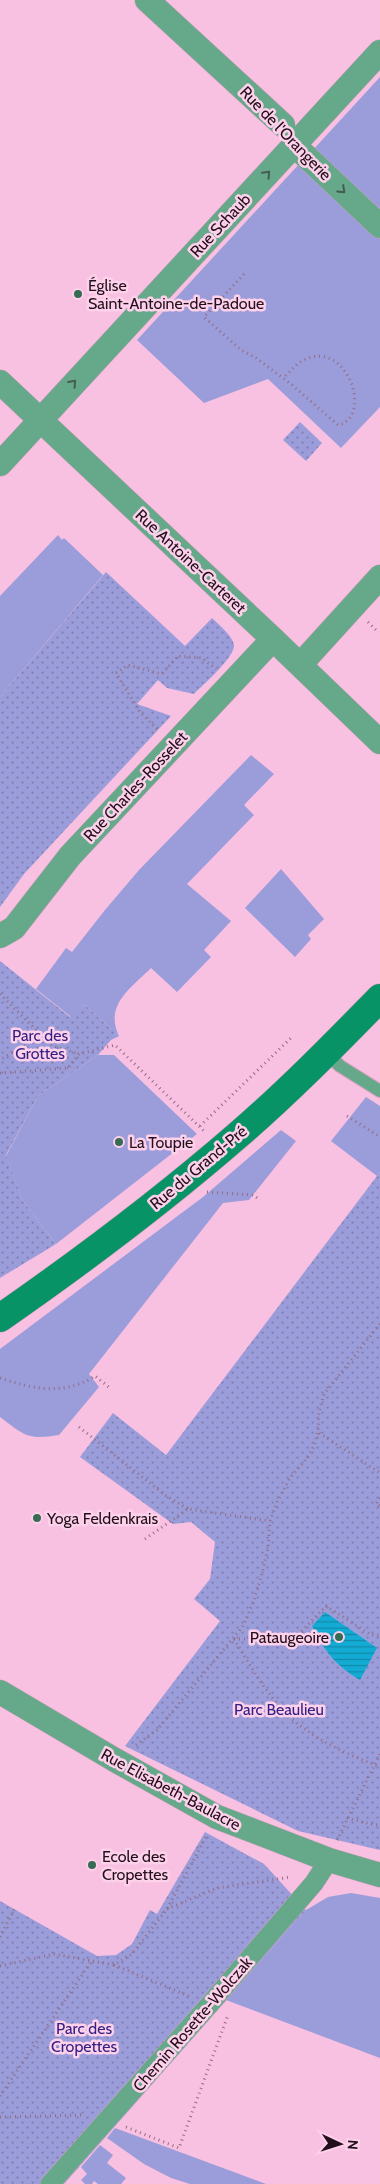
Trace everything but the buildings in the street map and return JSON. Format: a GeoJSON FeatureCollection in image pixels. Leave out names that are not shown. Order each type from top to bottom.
{"type":"FeatureCollection","features":[{"type":"Feature","properties":{"kind":"main road","name":"Rue du Grand-Pré"},"geometry":{"type":"LineString","coordinates":[[0,1318],[115,1235],[239,1134],[326,1053],[380,998]]}},
{"type":"Feature","properties":{"kind":"street","name":"Rue de l'Orangerie"},"geometry":{"type":"LineString","coordinates":[[147,0],[289,135],[380,226]]}},
{"type":"Feature","properties":{"kind":"street","name":"Rue Schaub"},"geometry":{"type":"LineString","coordinates":[[0,464],[289,135],[380,52]]}},
{"type":"Feature","properties":{"kind":"street","name":"Rue Antoine-Carteret"},"geometry":{"type":"LineString","coordinates":[[0,382],[274,639],[380,742]]}},
{"type":"Feature","properties":{"kind":"street"},"geometry":{"type":"LineString","coordinates":[[300,665],[380,577]]}},
{"type":"Feature","properties":{"kind":"street","name":"Rue Charles-Rosselet"},"geometry":{"type":"LineString","coordinates":[[0,936],[14,928],[70,856],[274,639]]}},
{"type":"Feature","properties":{"kind":"street","name":"Rue Elisabeth-Baulacre"},"geometry":{"type":"LineString","coordinates":[[0,1692],[115,1760],[217,1816],[332,1852],[380,1875]]}},
{"type":"Feature","properties":{"kind":"street","name":"Chemin Rosette-Wolczak"},"geometry":{"type":"LineString","coordinates":[[50,2184],[108,2121],[314,1883],[332,1852]]}},
{"type":"Feature","properties":{"kind":"lane"},"geometry":{"type":"LineString","coordinates":[[326,1053],[340,1066],[380,1091]]}},
{"type":"Feature","properties":{"kind":"path"},"geometry":{"type":"LineString","coordinates":[[244,274],[204,317],[241,350],[256,358],[283,378],[338,424],[343,424],[350,417],[354,409],[355,395],[351,381],[343,368],[333,360],[324,356],[308,358],[303,360],[283,378]]}},
{"type":"Feature","properties":{"kind":"path"},"geometry":{"type":"LineString","coordinates":[[162,733],[140,712],[116,673],[128,665],[162,674],[178,656],[202,658],[221,672]]}},
{"type":"Feature","properties":{"kind":"path"},"geometry":{"type":"LineString","coordinates":[[0,994],[53,1046],[79,1054],[115,1045],[207,1134]]}},
{"type":"Feature","properties":{"kind":"path"},"geometry":{"type":"LineString","coordinates":[[0,1060],[40,1034]]}},
{"type":"Feature","properties":{"kind":"path"},"geometry":{"type":"LineString","coordinates":[[200,1126],[293,1036]]}},
{"type":"Feature","properties":{"kind":"path"},"geometry":{"type":"LineString","coordinates":[[281,1049],[285,1054]]}},
{"type":"Feature","properties":{"kind":"path"},"geometry":{"type":"LineString","coordinates":[[0,1073],[68,1068],[79,1054]]}},
{"type":"Feature","properties":{"kind":"path"},"geometry":{"type":"LineString","coordinates":[[347,1116],[380,1137]]}},
{"type":"Feature","properties":{"kind":"path"},"geometry":{"type":"LineString","coordinates":[[199,1192],[253,1195],[260,1200]]}},
{"type":"Feature","properties":{"kind":"path"},"geometry":{"type":"LineString","coordinates":[[115,1760],[157,1730],[243,1626],[253,1604],[262,1574],[268,1548],[270,1521],[277,1502],[290,1478],[314,1446],[318,1432],[319,1412],[324,1394],[380,1324]]}},
{"type":"Feature","properties":{"kind":"path"},"geometry":{"type":"LineString","coordinates":[[0,1378],[29,1388],[54,1389],[82,1384],[95,1376],[110,1388]]}},
{"type":"Feature","properties":{"kind":"path"},"geometry":{"type":"LineString","coordinates":[[79,1427],[164,1495],[188,1509],[270,1521]]}},
{"type":"Feature","properties":{"kind":"path"},"geometry":{"type":"LineString","coordinates":[[318,1432],[380,1473]]}},
{"type":"Feature","properties":{"kind":"path"},"geometry":{"type":"LineString","coordinates":[[380,1498],[376,1504],[380,1506]]}},
{"type":"Feature","properties":{"kind":"path"},"geometry":{"type":"LineString","coordinates":[[145,1538],[188,1509]]}},
{"type":"Feature","properties":{"kind":"path"},"geometry":{"type":"LineString","coordinates":[[234,1639],[276,1640],[297,1636],[326,1606],[371,1635],[380,1635]]}},
{"type":"Feature","properties":{"kind":"path"},"geometry":{"type":"LineString","coordinates":[[234,1639],[258,1679],[301,1727],[328,1743],[380,1767]]}},
{"type":"Feature","properties":{"kind":"path"},"geometry":{"type":"LineString","coordinates":[[332,1852],[380,1754]]}},
{"type":"Feature","properties":{"kind":"path"},"geometry":{"type":"LineString","coordinates":[[347,1818],[380,1824]]}},
{"type":"Feature","properties":{"kind":"path"},"geometry":{"type":"LineString","coordinates":[[0,1966],[54,1954],[114,1965],[132,1954],[167,1909],[209,1833]]}},
{"type":"Feature","properties":{"kind":"path"},"geometry":{"type":"LineString","coordinates":[[167,1909],[217,1888],[293,1877],[314,1883]]}},
{"type":"Feature","properties":{"kind":"path"},"geometry":{"type":"LineString","coordinates":[[0,1937],[16,1906]]}},
{"type":"Feature","properties":{"kind":"path"},"geometry":{"type":"LineString","coordinates":[[0,2096],[91,1962]]}},
{"type":"Feature","properties":{"kind":"path"},"geometry":{"type":"LineString","coordinates":[[197,2100],[206,2076]]}},
{"type":"Feature","properties":{"kind":"green space"},"geometry":{"type":"Polygon","coordinates":[[[380,77],[380,213],[312,151],[380,77]]]}},
{"type":"Feature","properties":{"kind":"green space"},"geometry":{"type":"Polygon","coordinates":[[[301,162],[380,237],[380,407],[341,448],[268,379],[204,403],[137,340],[301,162]]]}},
{"type":"Feature","properties":{"kind":"green space"},"geometry":{"type":"Polygon","coordinates":[[[300,422],[322,443],[306,461],[283,440],[300,422]]]}},
{"type":"Feature","properties":{"kind":"green space"},"geometry":{"type":"Polygon","coordinates":[[[58,535],[62,540],[64,538],[103,575],[0,697],[0,596],[58,535]]]}},
{"type":"Feature","properties":{"kind":"green space"},"geometry":{"type":"Polygon","coordinates":[[[106,572],[185,646],[212,618],[225,630],[233,641],[233,650],[218,671],[194,694],[167,688],[158,680],[137,704],[171,716],[24,874],[0,907],[0,697],[106,572]]]}},
{"type":"Feature","properties":{"kind":"green space"},"geometry":{"type":"Polygon","coordinates":[[[251,755],[274,774],[244,805],[254,815],[187,884],[231,921],[204,950],[211,957],[177,992],[151,968],[128,990],[117,1006],[115,1025],[119,1036],[84,1004],[71,1017],[36,989],[66,948],[72,952],[139,870],[251,755]]]}},
{"type":"Feature","properties":{"kind":"green space"},"geometry":{"type":"Polygon","coordinates":[[[281,869],[324,919],[308,935],[311,939],[295,957],[245,908],[281,869]]]}},
{"type":"Feature","properties":{"kind":"green space","name":"Parc des Grottes"},"geometry":{"type":"Polygon","coordinates":[[[0,961],[70,1017],[84,1004],[119,1036],[111,1040],[98,1055],[38,1096],[6,1155],[23,1201],[56,1244],[0,1278],[0,961]]]}},
{"type":"Feature","properties":{"kind":"green space"},"geometry":{"type":"Polygon","coordinates":[[[98,1055],[114,1055],[197,1134],[56,1244],[23,1201],[6,1156],[38,1096],[98,1055]]]}},
{"type":"Feature","properties":{"kind":"green space"},"geometry":{"type":"Polygon","coordinates":[[[366,1097],[380,1106],[380,1172],[377,1176],[331,1141],[366,1097]]]}},
{"type":"Feature","properties":{"kind":"green space"},"geometry":{"type":"Polygon","coordinates":[[[281,1130],[296,1141],[249,1200],[223,1203],[89,1374],[99,1387],[59,1435],[33,1437],[15,1429],[0,1417],[0,1349],[203,1197],[281,1130]]]}},
{"type":"Feature","properties":{"kind":"green space","name":"Parc Beaulieu"},"geometry":{"type":"Polygon","coordinates":[[[380,1172],[380,1850],[298,1831],[125,1746],[220,1621],[194,1599],[210,1579],[215,1542],[191,1522],[173,1524],[80,1457],[113,1413],[166,1455],[380,1172]]]}},
{"type":"Feature","properties":{"kind":"green space","name":"Parc des Cropettes"},"geometry":{"type":"Polygon","coordinates":[[[205,1832],[264,1864],[306,1910],[64,2184],[0,2184],[0,1901],[97,1956],[116,1955],[132,1944],[150,1910],[157,1914],[205,1832]]]}},
{"type":"Feature","properties":{"kind":"green space"},"geometry":{"type":"Polygon","coordinates":[[[351,1893],[380,1898],[380,2058],[226,2000],[306,1910],[328,1897],[351,1893]]]}},
{"type":"Feature","properties":{"kind":"green space"},"geometry":{"type":"Polygon","coordinates":[[[115,2128],[266,2184],[190,2184],[171,2178],[144,2164],[107,2138],[115,2128]]]}},
{"type":"Feature","properties":{"kind":"green space"},"geometry":{"type":"Polygon","coordinates":[[[100,2145],[113,2155],[107,2163],[126,2178],[121,2184],[98,2184],[94,2181],[92,2184],[85,2184],[81,2180],[87,2174],[81,2167],[100,2145]]]}},
{"type":"Feature","properties":{"kind":"shaded area","name":"Pataugeoire"},"geometry":{"type":"Polygon","coordinates":[[[325,1612],[377,1648],[360,1680],[337,1663],[321,1643],[312,1626],[325,1612]]]}},
{"type":"Feature","properties":{"kind":"place","name":"Église Saint-Antoine-de-Padoue"},"geometry":{"type":"Point","coordinates":[78,294]}},
{"type":"Feature","properties":{"kind":"place","name":"La Toupie"},"geometry":{"type":"Point","coordinates":[119,1142]}},
{"type":"Feature","properties":{"kind":"place","name":"Yoga Feldenkrais"},"geometry":{"type":"Point","coordinates":[37,1518]}},
{"type":"Feature","properties":{"kind":"place","name":"Pataugeoire"},"geometry":{"type":"Point","coordinates":[339,1637]}},
{"type":"Feature","properties":{"kind":"place","name":"Ecole des Cropettes"},"geometry":{"type":"Point","coordinates":[92,1865]}}]}
